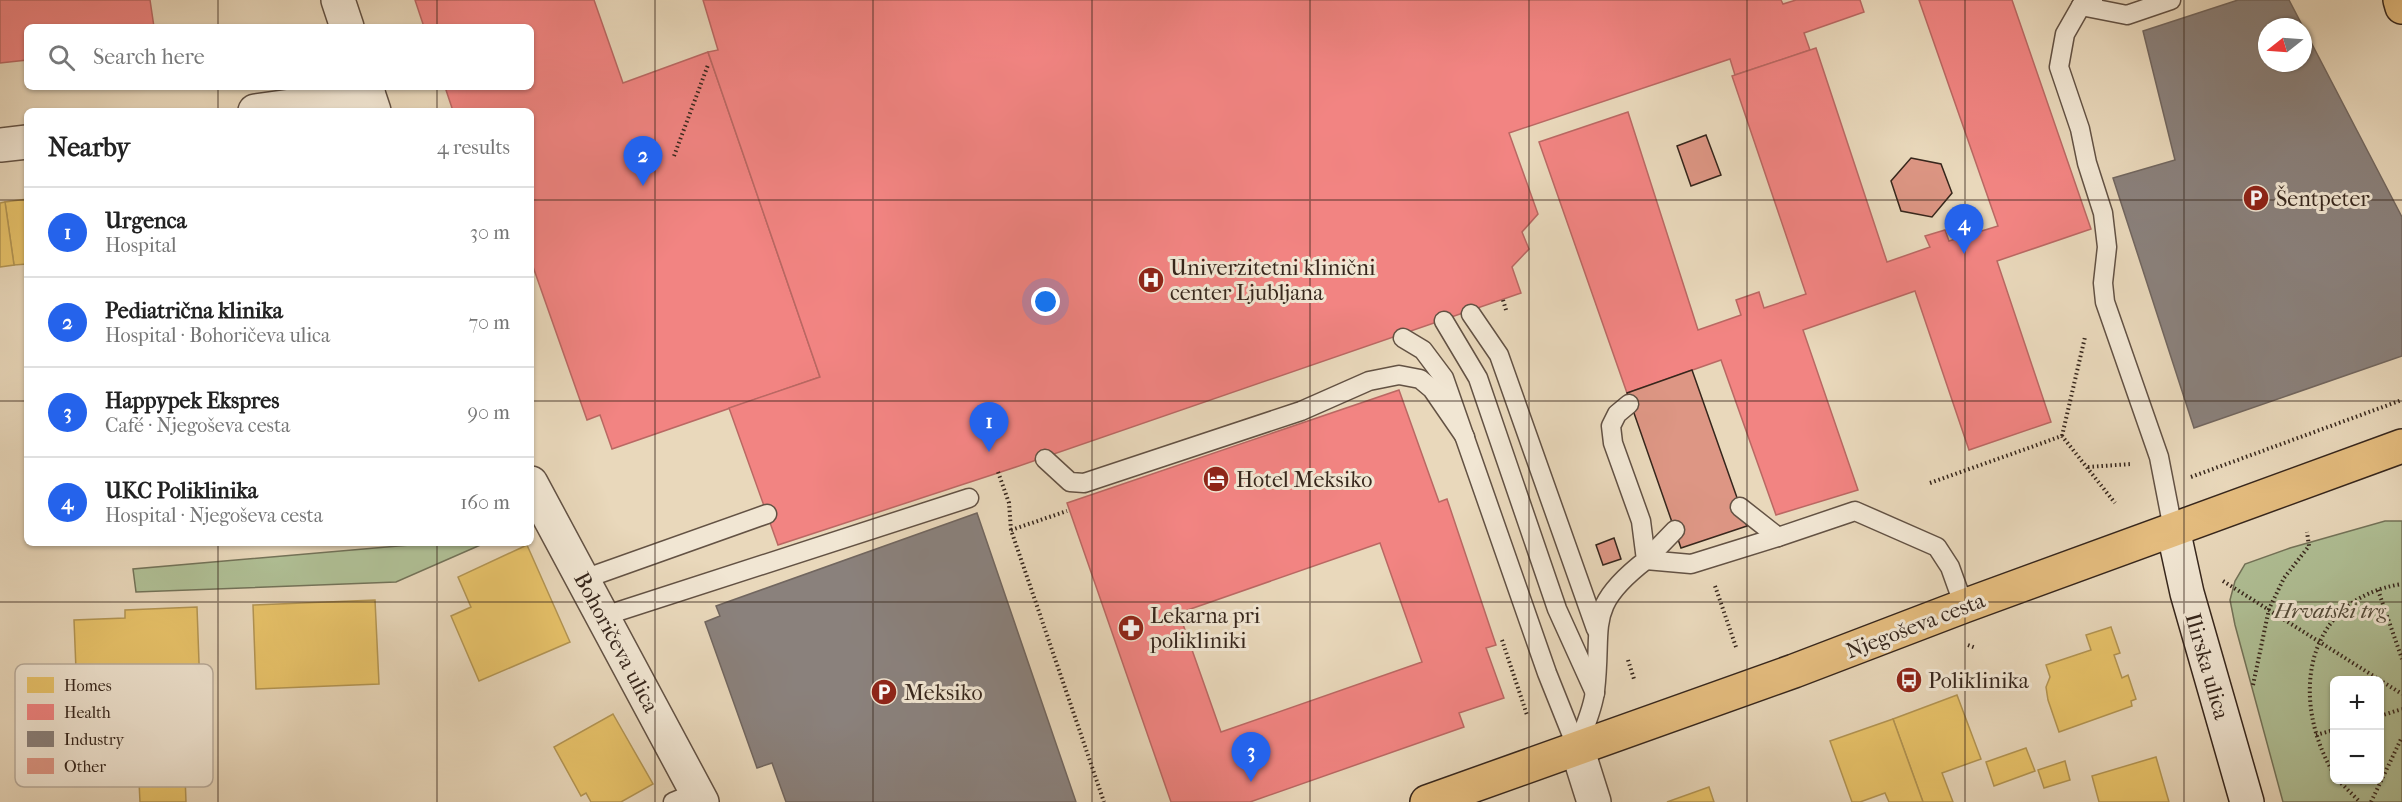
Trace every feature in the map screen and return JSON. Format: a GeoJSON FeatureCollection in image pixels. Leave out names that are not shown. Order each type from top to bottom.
{"type":"FeatureCollection","features":[{"type":"Feature","properties":{"kind":"main road"},"geometry":{"type":"LineString","coordinates":[[2400,0],[2402,7]]}},
{"type":"Feature","properties":{"kind":"main road","name":"Njegoševa cesta"},"geometry":{"type":"LineString","coordinates":[[1427,802],[1794,671],[1964,606],[2402,446]]}},
{"type":"Feature","properties":{"kind":"street"},"geometry":{"type":"LineString","coordinates":[[338,0],[346,24]]}},
{"type":"Feature","properties":{"kind":"street"},"geometry":{"type":"LineString","coordinates":[[279,108],[369,96]]}},
{"type":"Feature","properties":{"kind":"street"},"geometry":{"type":"LineString","coordinates":[[0,145],[24,141]]}},
{"type":"Feature","properties":{"kind":"street","name":"Bohoričeva ulica"},"geometry":{"type":"LineString","coordinates":[[534,488],[604,616],[690,799]]}},
{"type":"Feature","properties":{"kind":"street","name":"Ilirska ulica"},"geometry":{"type":"LineString","coordinates":[[2173,529],[2187,593],[2247,802]]}},
{"type":"Feature","properties":{"kind":"street"},"geometry":{"type":"LineString","coordinates":[[1577,748],[1594,802]]}},
{"type":"Feature","properties":{"kind":"lane"},"geometry":{"type":"LineString","coordinates":[[2171,0],[2127,15],[2087,3],[2065,34],[2059,67],[2080,129],[2087,163],[2103,213],[2107,247],[2103,283],[2105,302],[2158,457],[2173,529]]}},
{"type":"Feature","properties":{"kind":"lane"},"geometry":{"type":"LineString","coordinates":[[1471,314],[1499,355],[1596,629]]}},
{"type":"Feature","properties":{"kind":"lane"},"geometry":{"type":"LineString","coordinates":[[1444,321],[1478,378],[1557,609],[1595,693]]}},
{"type":"Feature","properties":{"kind":"lane"},"geometry":{"type":"LineString","coordinates":[[1403,338],[1424,350],[1436,364],[1465,437],[1547,673],[1577,748]]}},
{"type":"Feature","properties":{"kind":"lane"},"geometry":{"type":"LineString","coordinates":[[1045,459],[1070,482],[1083,483],[1301,411],[1369,381],[1400,375],[1420,379],[1432,389],[1465,437]]}},
{"type":"Feature","properties":{"kind":"lane"},"geometry":{"type":"LineString","coordinates":[[1629,404],[1617,414],[1611,426],[1613,443],[1641,521],[1646,560]]}},
{"type":"Feature","properties":{"kind":"lane"},"geometry":{"type":"LineString","coordinates":[[604,616],[969,498]]}},
{"type":"Feature","properties":{"kind":"lane"},"geometry":{"type":"LineString","coordinates":[[1740,507],[1778,537]]}},
{"type":"Feature","properties":{"kind":"lane"},"geometry":{"type":"LineString","coordinates":[[1646,560],[1691,564],[1856,511],[1937,547],[1950,567],[1964,606]]}},
{"type":"Feature","properties":{"kind":"lane"},"geometry":{"type":"LineString","coordinates":[[584,579],[767,514]]}},
{"type":"Feature","properties":{"kind":"lane"},"geometry":{"type":"LineString","coordinates":[[1577,748],[1595,693],[1596,629],[1608,596],[1675,530]]}},
{"type":"Feature","properties":{"kind":"path"},"geometry":{"type":"LineString","coordinates":[[674,156],[708,65]]}},
{"type":"Feature","properties":{"kind":"path"},"geometry":{"type":"LineString","coordinates":[[2062,436],[2090,317],[2105,302]]}},
{"type":"Feature","properties":{"kind":"path"},"geometry":{"type":"LineString","coordinates":[[2164,487],[2402,400]]}},
{"type":"Feature","properties":{"kind":"path"},"geometry":{"type":"LineString","coordinates":[[2062,436],[2115,502]]}},
{"type":"Feature","properties":{"kind":"path"},"geometry":{"type":"LineString","coordinates":[[1930,483],[2062,436]]}},
{"type":"Feature","properties":{"kind":"path"},"geometry":{"type":"LineString","coordinates":[[2088,467],[2127,462],[2135,465]]}},
{"type":"Feature","properties":{"kind":"path"},"geometry":{"type":"LineString","coordinates":[[998,472],[1009,503],[1011,530],[1104,802]]}},
{"type":"Feature","properties":{"kind":"path"},"geometry":{"type":"LineString","coordinates":[[1011,530],[1068,511]]}},
{"type":"Feature","properties":{"kind":"path"},"geometry":{"type":"LineString","coordinates":[[2251,689],[2269,609],[2284,578],[2308,546],[2307,532]]}},
{"type":"Feature","properties":{"kind":"path"},"geometry":{"type":"LineString","coordinates":[[1706,559],[1736,647]]}},
{"type":"Feature","properties":{"kind":"path"},"geometry":{"type":"LineString","coordinates":[[2223,581],[2320,640],[2402,694]]}},
{"type":"Feature","properties":{"kind":"path"},"geometry":{"type":"LineString","coordinates":[[2330,765],[2316,735],[2309,692],[2313,664],[2320,640],[2331,621],[2361,597],[2378,590],[2402,585]]}},
{"type":"Feature","properties":{"kind":"path"},"geometry":{"type":"LineString","coordinates":[[2378,590],[2402,659]]}},
{"type":"Feature","properties":{"kind":"path"},"geometry":{"type":"LineString","coordinates":[[1501,637],[1527,715]]}},
{"type":"Feature","properties":{"kind":"path"},"geometry":{"type":"LineString","coordinates":[[2384,714],[2402,709]]}},
{"type":"Feature","properties":{"kind":"path"},"geometry":{"type":"LineString","coordinates":[[2316,735],[2330,731]]}},
{"type":"Feature","properties":{"kind":"path"},"geometry":{"type":"LineString","coordinates":[[2371,802],[2402,737]]}},
{"type":"Feature","properties":{"kind":"path"},"geometry":{"type":"LineString","coordinates":[[2342,784],[2360,802]]}},
{"type":"Feature","properties":{"kind":"green space","name":"Hrvatski trg"},"geometry":{"type":"Polygon","coordinates":[[[2385,521],[2402,521],[2402,802],[2283,802],[2230,600],[2235,581],[2245,564],[2290,548],[2385,521]]]}},
{"type":"Feature","properties":{"kind":"green space"},"geometry":{"type":"Polygon","coordinates":[[[398,546],[478,546],[396,582],[136,592],[133,569],[398,546]]]}},
{"type":"Feature","properties":{"kind":"building: Homes"},"geometry":{"type":"Polygon","coordinates":[[[24,199],[24,264],[14,265],[5,202],[24,199]]]}},
{"type":"Feature","properties":{"kind":"building: Homes"},"geometry":{"type":"Polygon","coordinates":[[[5,202],[14,265],[0,267],[0,203],[5,202]]]}},
{"type":"Feature","properties":{"kind":"building: Homes"},"geometry":{"type":"Polygon","coordinates":[[[527,546],[570,642],[479,681],[451,616],[471,607],[458,577],[527,546]]]}},
{"type":"Feature","properties":{"kind":"building: Homes"},"geometry":{"type":"Polygon","coordinates":[[[375,600],[379,684],[256,689],[253,605],[375,600]]]}},
{"type":"Feature","properties":{"kind":"building: Homes"},"geometry":{"type":"Polygon","coordinates":[[[197,607],[199,664],[76,664],[74,620],[125,618],[125,610],[197,607]]]}},
{"type":"Feature","properties":{"kind":"building: Homes"},"geometry":{"type":"Polygon","coordinates":[[[2111,627],[2120,653],[2114,655],[2122,678],[2128,675],[2136,699],[2131,701],[2132,706],[2059,732],[2048,700],[2046,687],[2050,677],[2046,665],[2091,650],[2086,635],[2111,627]]]}},
{"type":"Feature","properties":{"kind":"building: Homes"},"geometry":{"type":"Polygon","coordinates":[[[1957,695],[1981,759],[1942,773],[1953,802],[1923,802],[1893,719],[1957,695]]]}},
{"type":"Feature","properties":{"kind":"building: Homes"},"geometry":{"type":"Polygon","coordinates":[[[613,714],[653,784],[621,802],[591,802],[586,793],[581,796],[554,747],[613,714]]]}},
{"type":"Feature","properties":{"kind":"building: Homes"},"geometry":{"type":"Polygon","coordinates":[[[1893,719],[1923,802],[1889,802],[1885,793],[1860,802],[1852,802],[1830,741],[1893,719]]]}},
{"type":"Feature","properties":{"kind":"building: Homes"},"geometry":{"type":"Polygon","coordinates":[[[2026,748],[2035,771],[1994,786],[1986,762],[2026,748]]]}},
{"type":"Feature","properties":{"kind":"building: Homes"},"geometry":{"type":"Polygon","coordinates":[[[2156,757],[2169,802],[2099,802],[2092,776],[2156,757]]]}},
{"type":"Feature","properties":{"kind":"building: Homes"},"geometry":{"type":"Polygon","coordinates":[[[2065,761],[2070,780],[2044,788],[2038,770],[2065,761]]]}},
{"type":"Feature","properties":{"kind":"building: Homes"},"geometry":{"type":"Polygon","coordinates":[[[139,787],[185,787],[186,802],[140,802],[139,787]]]}},
{"type":"Feature","properties":{"kind":"building: Homes"},"geometry":{"type":"Polygon","coordinates":[[[1709,787],[1714,802],[1667,802],[1709,787]]]}},
{"type":"Feature","properties":{"kind":"building: Health"},"geometry":{"type":"Polygon","coordinates":[[[0,0],[150,0],[154,24],[24,24],[24,60],[0,63],[0,0]]]}},
{"type":"Feature","properties":{"kind":"building: Health"},"geometry":{"type":"Polygon","coordinates":[[[415,0],[594,0],[623,83],[708,52],[820,377],[612,449],[600,415],[587,420],[534,270],[534,108],[452,108],[446,90],[534,90],[534,24],[423,24],[415,0]]]}},
{"type":"Feature","properties":{"kind":"building: Health","name":"Univerzitetni klinični center Ljubljana"},"geometry":{"type":"Polygon","coordinates":[[[703,0],[1781,0],[1783,4],[1796,0],[1860,0],[1864,12],[1804,33],[1810,50],[1735,75],[1730,59],[1509,133],[1538,214],[1522,232],[1529,249],[1512,267],[1521,293],[1016,467],[778,545],[729,408],[820,377],[708,52],[718,50],[703,0]]]}},
{"type":"Feature","properties":{"kind":"building: Health"},"geometry":{"type":"Polygon","coordinates":[[[1919,0],[2012,0],[2091,229],[1997,261],[2051,422],[1969,450],[1915,291],[1803,330],[1858,490],[1776,515],[1721,360],[1627,393],[1539,142],[1628,112],[1698,330],[1741,315],[1736,300],[1759,292],[1764,308],[1806,294],[1732,76],[1816,48],[1887,262],[1930,247],[1925,236],[1945,230],[1949,241],[1998,226],[1919,0]]]}},
{"type":"Feature","properties":{"kind":"building: Health"},"geometry":{"type":"Polygon","coordinates":[[[1399,390],[1439,502],[1447,499],[1496,645],[1486,648],[1504,698],[1459,713],[1464,727],[1250,802],[1171,802],[1067,503],[1399,390]],[[1380,543],[1179,613],[1221,732],[1422,662],[1380,543]]]}},
{"type":"Feature","properties":{"kind":"building: Industry","name":"Šentpeter"},"geometry":{"type":"Polygon","coordinates":[[[2238,0],[2289,0],[2298,18],[2258,18],[2258,72],[2312,72],[2312,44],[2402,217],[2402,356],[2194,428],[2113,178],[2175,160],[2143,31],[2238,0]]]}},
{"type":"Feature","properties":{"kind":"building: Industry","name":"Meksiko"},"geometry":{"type":"Polygon","coordinates":[[[977,513],[1076,802],[786,802],[772,763],[757,768],[705,622],[720,616],[716,606],[977,513]]]}},
{"type":"Feature","properties":{"kind":"building: Other"},"geometry":{"type":"Polygon","coordinates":[[[1706,135],[1721,175],[1691,186],[1677,146],[1706,135]]]}},
{"type":"Feature","properties":{"kind":"building: Other"},"geometry":{"type":"Polygon","coordinates":[[[1911,158],[1941,164],[1952,193],[1932,217],[1901,211],[1891,181],[1911,158]]]}},
{"type":"Feature","properties":{"kind":"building: Other"},"geometry":{"type":"Polygon","coordinates":[[[1692,370],[1747,526],[1681,548],[1627,393],[1692,370]]]}},
{"type":"Feature","properties":{"kind":"building: Other"},"geometry":{"type":"Polygon","coordinates":[[[1614,538],[1621,559],[1603,565],[1596,545],[1614,538]]]}},
{"type":"Feature","properties":{"kind":"place","name":"Pediatrična klinika"},"geometry":{"type":"Point","coordinates":[643,186]}},
{"type":"Feature","properties":{"kind":"place","name":"Šentpeter"},"geometry":{"type":"Point","coordinates":[2256,198]}},
{"type":"Feature","properties":{"kind":"place","name":"UKC Poliklinika"},"geometry":{"type":"Point","coordinates":[1964,254]}},
{"type":"Feature","properties":{"kind":"place","name":"Univerzitetni klinični center Ljubljana"},"geometry":{"type":"Point","coordinates":[1151,280]}},
{"type":"Feature","properties":{"kind":"place","name":"Urgenca"},"geometry":{"type":"Point","coordinates":[989,452]}},
{"type":"Feature","properties":{"kind":"place","name":"Hotel Meksiko"},"geometry":{"type":"Point","coordinates":[1216,479]}},
{"type":"Feature","properties":{"kind":"place","name":"Lekarna pri polikliniki"},"geometry":{"type":"Point","coordinates":[1131,628]}},
{"type":"Feature","properties":{"kind":"place","name":"Poliklinika"},"geometry":{"type":"Point","coordinates":[1909,680]}},
{"type":"Feature","properties":{"kind":"place","name":"Meksiko"},"geometry":{"type":"Point","coordinates":[884,692]}},
{"type":"Feature","properties":{"kind":"place","name":"Happypek Ekspres"},"geometry":{"type":"Point","coordinates":[1251,782]}}]}
